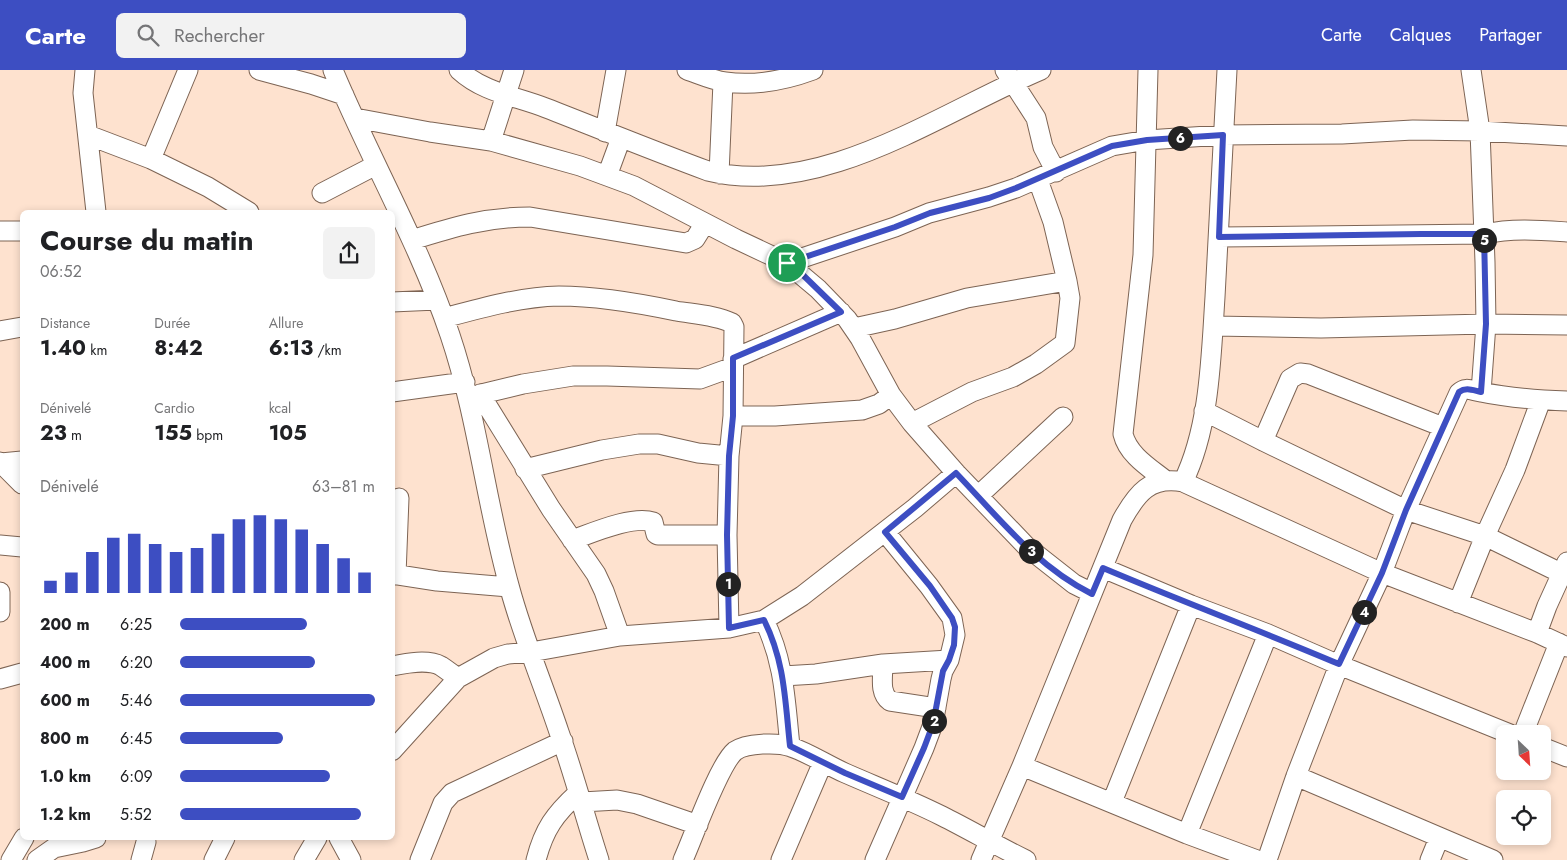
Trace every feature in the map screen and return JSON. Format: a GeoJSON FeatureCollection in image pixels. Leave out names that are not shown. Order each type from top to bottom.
{"type":"FeatureCollection","features":[{"type":"Feature","properties":{"kind":"street"},"geometry":{"type":"LineString","coordinates":[[85,70],[82,93],[96,210]]}},
{"type":"Feature","properties":{"kind":"street"},"geometry":{"type":"LineString","coordinates":[[151,159],[188,70]]}},
{"type":"Feature","properties":{"kind":"street"},"geometry":{"type":"LineString","coordinates":[[259,70],[344,95]]}},
{"type":"Feature","properties":{"kind":"street"},"geometry":{"type":"LineString","coordinates":[[333,70],[412,240],[471,391],[488,499],[509,587],[562,741],[599,860]]}},
{"type":"Feature","properties":{"kind":"street"},"geometry":{"type":"LineString","coordinates":[[459,70],[481,85],[506,96],[544,107],[719,174],[756,177],[796,174],[827,165],[900,138],[1009,76],[1041,70]]}},
{"type":"Feature","properties":{"kind":"street"},"geometry":{"type":"LineString","coordinates":[[491,141],[514,70]]}},
{"type":"Feature","properties":{"kind":"street"},"geometry":{"type":"LineString","coordinates":[[607,176],[613,135],[616,70]]}},
{"type":"Feature","properties":{"kind":"street"},"geometry":{"type":"LineString","coordinates":[[687,70],[723,82],[747,83],[783,79],[813,70]]}},
{"type":"Feature","properties":{"kind":"street"},"geometry":{"type":"LineString","coordinates":[[1148,70],[1143,255],[1123,434],[1128,447],[1145,464],[1174,481],[1382,573],[1537,633],[1563,645],[1527,725]]}},
{"type":"Feature","properties":{"kind":"street"},"geometry":{"type":"LineString","coordinates":[[981,860],[1022,766],[1122,520],[1139,493],[1148,486],[1174,481],[1196,450],[1204,411],[1214,326],[1227,70]]}},
{"type":"Feature","properties":{"kind":"street"},"geometry":{"type":"LineString","coordinates":[[1471,70],[1480,131],[1484,234],[1486,324],[1481,392]]}},
{"type":"Feature","properties":{"kind":"street"},"geometry":{"type":"LineString","coordinates":[[1009,76],[1036,118],[1043,147],[1056,172]]}},
{"type":"Feature","properties":{"kind":"street"},"geometry":{"type":"LineString","coordinates":[[719,174],[723,82]]}},
{"type":"Feature","properties":{"kind":"street"},"geometry":{"type":"LineString","coordinates":[[355,118],[491,141],[543,155],[607,176],[634,186],[787,263],[804,276],[841,312],[854,328],[892,395],[912,423],[956,473],[1034,554],[1074,584],[1092,594]]}},
{"type":"Feature","properties":{"kind":"street"},"geometry":{"type":"LineString","coordinates":[[787,263],[895,227],[930,213],[989,198],[1038,180],[1112,146],[1147,140],[1223,135],[1342,134],[1413,130],[1480,131],[1567,136]]}},
{"type":"Feature","properties":{"kind":"street"},"geometry":{"type":"LineString","coordinates":[[88,135],[151,159],[208,187],[246,210]]}},
{"type":"Feature","properties":{"kind":"street"},"geometry":{"type":"LineString","coordinates":[[322,193],[376,165]]}},
{"type":"Feature","properties":{"kind":"street"},"geometry":{"type":"LineString","coordinates":[[912,423],[972,392],[1012,377],[1036,364],[1065,344],[1070,298],[1053,222],[1038,180]]}},
{"type":"Feature","properties":{"kind":"street"},"geometry":{"type":"LineString","coordinates":[[412,240],[472,222],[530,217],[686,243],[695,239],[706,222]]}},
{"type":"Feature","properties":{"kind":"street"},"geometry":{"type":"LineString","coordinates":[[1219,237],[1484,234],[1520,229],[1567,232]]}},
{"type":"Feature","properties":{"kind":"street"},"geometry":{"type":"LineString","coordinates":[[0,232],[20,231]]}},
{"type":"Feature","properties":{"kind":"street"},"geometry":{"type":"LineString","coordinates":[[854,328],[895,319],[966,298],[1067,281]]}},
{"type":"Feature","properties":{"kind":"street"},"geometry":{"type":"LineString","coordinates":[[444,318],[487,307],[538,298],[572,296],[606,299],[669,309],[728,321],[734,327],[733,416],[729,456],[727,535],[729,628]]}},
{"type":"Feature","properties":{"kind":"street"},"geometry":{"type":"LineString","coordinates":[[395,302],[436,300]]}},
{"type":"Feature","properties":{"kind":"street"},"geometry":{"type":"LineString","coordinates":[[395,392],[471,391],[573,376],[700,379],[841,312]]}},
{"type":"Feature","properties":{"kind":"street"},"geometry":{"type":"LineString","coordinates":[[1214,326],[1321,328],[1486,324],[1567,325]]}},
{"type":"Feature","properties":{"kind":"street"},"geometry":{"type":"LineString","coordinates":[[0,331],[20,327]]}},
{"type":"Feature","properties":{"kind":"street"},"geometry":{"type":"LineString","coordinates":[[1263,441],[1290,379],[1300,373],[1308,374],[1443,428]]}},
{"type":"Feature","properties":{"kind":"street"},"geometry":{"type":"LineString","coordinates":[[1268,860],[1296,776],[1339,664],[1382,573],[1406,510],[1459,392],[1467,389],[1541,400],[1567,401]]}},
{"type":"Feature","properties":{"kind":"street"},"geometry":{"type":"LineString","coordinates":[[471,391],[596,574],[620,636]]}},
{"type":"Feature","properties":{"kind":"street"},"geometry":{"type":"LineString","coordinates":[[733,416],[774,416],[862,410],[879,404],[892,395]]}},
{"type":"Feature","properties":{"kind":"street"},"geometry":{"type":"LineString","coordinates":[[1458,603],[1485,536],[1515,470],[1541,400]]}},
{"type":"Feature","properties":{"kind":"street"},"geometry":{"type":"LineString","coordinates":[[1204,411],[1406,510],[1485,536],[1565,571],[1537,633]]}},
{"type":"Feature","properties":{"kind":"street"},"geometry":{"type":"LineString","coordinates":[[978,496],[1063,417]]}},
{"type":"Feature","properties":{"kind":"street"},"geometry":{"type":"LineString","coordinates":[[525,469],[594,452],[639,444],[658,444],[698,453],[729,456]]}},
{"type":"Feature","properties":{"kind":"street"},"geometry":{"type":"LineString","coordinates":[[0,462],[20,461]]}},
{"type":"Feature","properties":{"kind":"street"},"geometry":{"type":"LineString","coordinates":[[0,462],[20,482]]}},
{"type":"Feature","properties":{"kind":"street"},"geometry":{"type":"LineString","coordinates":[[395,748],[458,678],[494,658],[508,654],[531,652],[620,636],[729,628],[764,620],[802,596],[885,532],[956,473]]}},
{"type":"Feature","properties":{"kind":"street"},"geometry":{"type":"LineString","coordinates":[[395,559],[399,498]]}},
{"type":"Feature","properties":{"kind":"street"},"geometry":{"type":"LineString","coordinates":[[572,540],[601,530],[645,520],[653,522],[656,534],[658,535],[727,535]]}},
{"type":"Feature","properties":{"kind":"street"},"geometry":{"type":"LineString","coordinates":[[875,860],[933,724],[943,671],[949,660],[955,635],[952,618],[930,586],[885,532]]}},
{"type":"Feature","properties":{"kind":"street"},"geometry":{"type":"LineString","coordinates":[[0,545],[20,547]]}},
{"type":"Feature","properties":{"kind":"street"},"geometry":{"type":"LineString","coordinates":[[1103,568],[1496,728]]}},
{"type":"Feature","properties":{"kind":"street"},"geometry":{"type":"LineString","coordinates":[[395,574],[437,581],[509,587]]}},
{"type":"Feature","properties":{"kind":"street"},"geometry":{"type":"LineString","coordinates":[[0,592],[0,612]]}},
{"type":"Feature","properties":{"kind":"street"},"geometry":{"type":"LineString","coordinates":[[1112,802],[1191,605]]}},
{"type":"Feature","properties":{"kind":"street"},"geometry":{"type":"LineString","coordinates":[[764,620],[772,638],[783,676],[790,746]]}},
{"type":"Feature","properties":{"kind":"street"},"geometry":{"type":"LineString","coordinates":[[1188,834],[1268,634]]}},
{"type":"Feature","properties":{"kind":"street"},"geometry":{"type":"LineString","coordinates":[[783,676],[816,674],[883,664],[949,660]]}},
{"type":"Feature","properties":{"kind":"street"},"geometry":{"type":"LineString","coordinates":[[395,666],[419,662],[432,664],[441,666],[458,678]]}},
{"type":"Feature","properties":{"kind":"street"},"geometry":{"type":"LineString","coordinates":[[883,664],[883,690],[886,698],[890,701],[936,708]]}},
{"type":"Feature","properties":{"kind":"street"},"geometry":{"type":"LineString","coordinates":[[0,679],[20,674]]}},
{"type":"Feature","properties":{"kind":"street"},"geometry":{"type":"LineString","coordinates":[[420,860],[443,803],[452,793],[562,741]]}},
{"type":"Feature","properties":{"kind":"street"},"geometry":{"type":"LineString","coordinates":[[683,860],[725,764],[736,750],[765,744],[790,746],[945,817],[1026,860]]}},
{"type":"Feature","properties":{"kind":"street"},"geometry":{"type":"LineString","coordinates":[[1551,751],[1567,757]]}},
{"type":"Feature","properties":{"kind":"street"},"geometry":{"type":"LineString","coordinates":[[781,860],[823,762]]}},
{"type":"Feature","properties":{"kind":"street"},"geometry":{"type":"LineString","coordinates":[[1022,766],[1257,860]]}},
{"type":"Feature","properties":{"kind":"street"},"geometry":{"type":"LineString","coordinates":[[1296,776],[1493,860]]}},
{"type":"Feature","properties":{"kind":"street"},"geometry":{"type":"LineString","coordinates":[[536,860],[541,843],[550,824],[560,810],[580,797],[617,800],[637,804],[698,825]]}},
{"type":"Feature","properties":{"kind":"street"},"geometry":{"type":"LineString","coordinates":[[1430,860],[1439,838]]}},
{"type":"Feature","properties":{"kind":"street"},"geometry":{"type":"LineString","coordinates":[[0,859],[9,860],[23,840]]}},
{"type":"Feature","properties":{"kind":"street"},"geometry":{"type":"LineString","coordinates":[[36,860],[54,848],[90,840]]}},
{"type":"Feature","properties":{"kind":"street"},"geometry":{"type":"LineString","coordinates":[[214,860],[224,840]]}},
{"type":"Feature","properties":{"kind":"street"},"geometry":{"type":"LineString","coordinates":[[304,860],[317,840]]}},
{"type":"Feature","properties":{"kind":"street"},"geometry":{"type":"LineString","coordinates":[[340,840],[351,860]]}},
{"type":"Feature","properties":{"kind":"route"},"geometry":{"type":"LineString","coordinates":[[1223,135],[1219,237],[1484,234],[1486,324],[1481,392],[1463,389],[1459,392],[1406,510],[1382,573],[1339,664],[1103,568],[1092,594],[1055,572],[1007,528],[956,473],[885,532],[930,586],[952,618],[955,627],[954,645],[943,671],[933,724],[902,797],[845,773],[790,746],[783,676],[772,638],[764,620],[745,626],[729,628],[727,535],[729,456],[733,416],[733,358],[841,312],[804,276],[787,263],[948,207],[989,198],[1038,180],[1112,146],[1147,140],[1223,135]]}}]}
